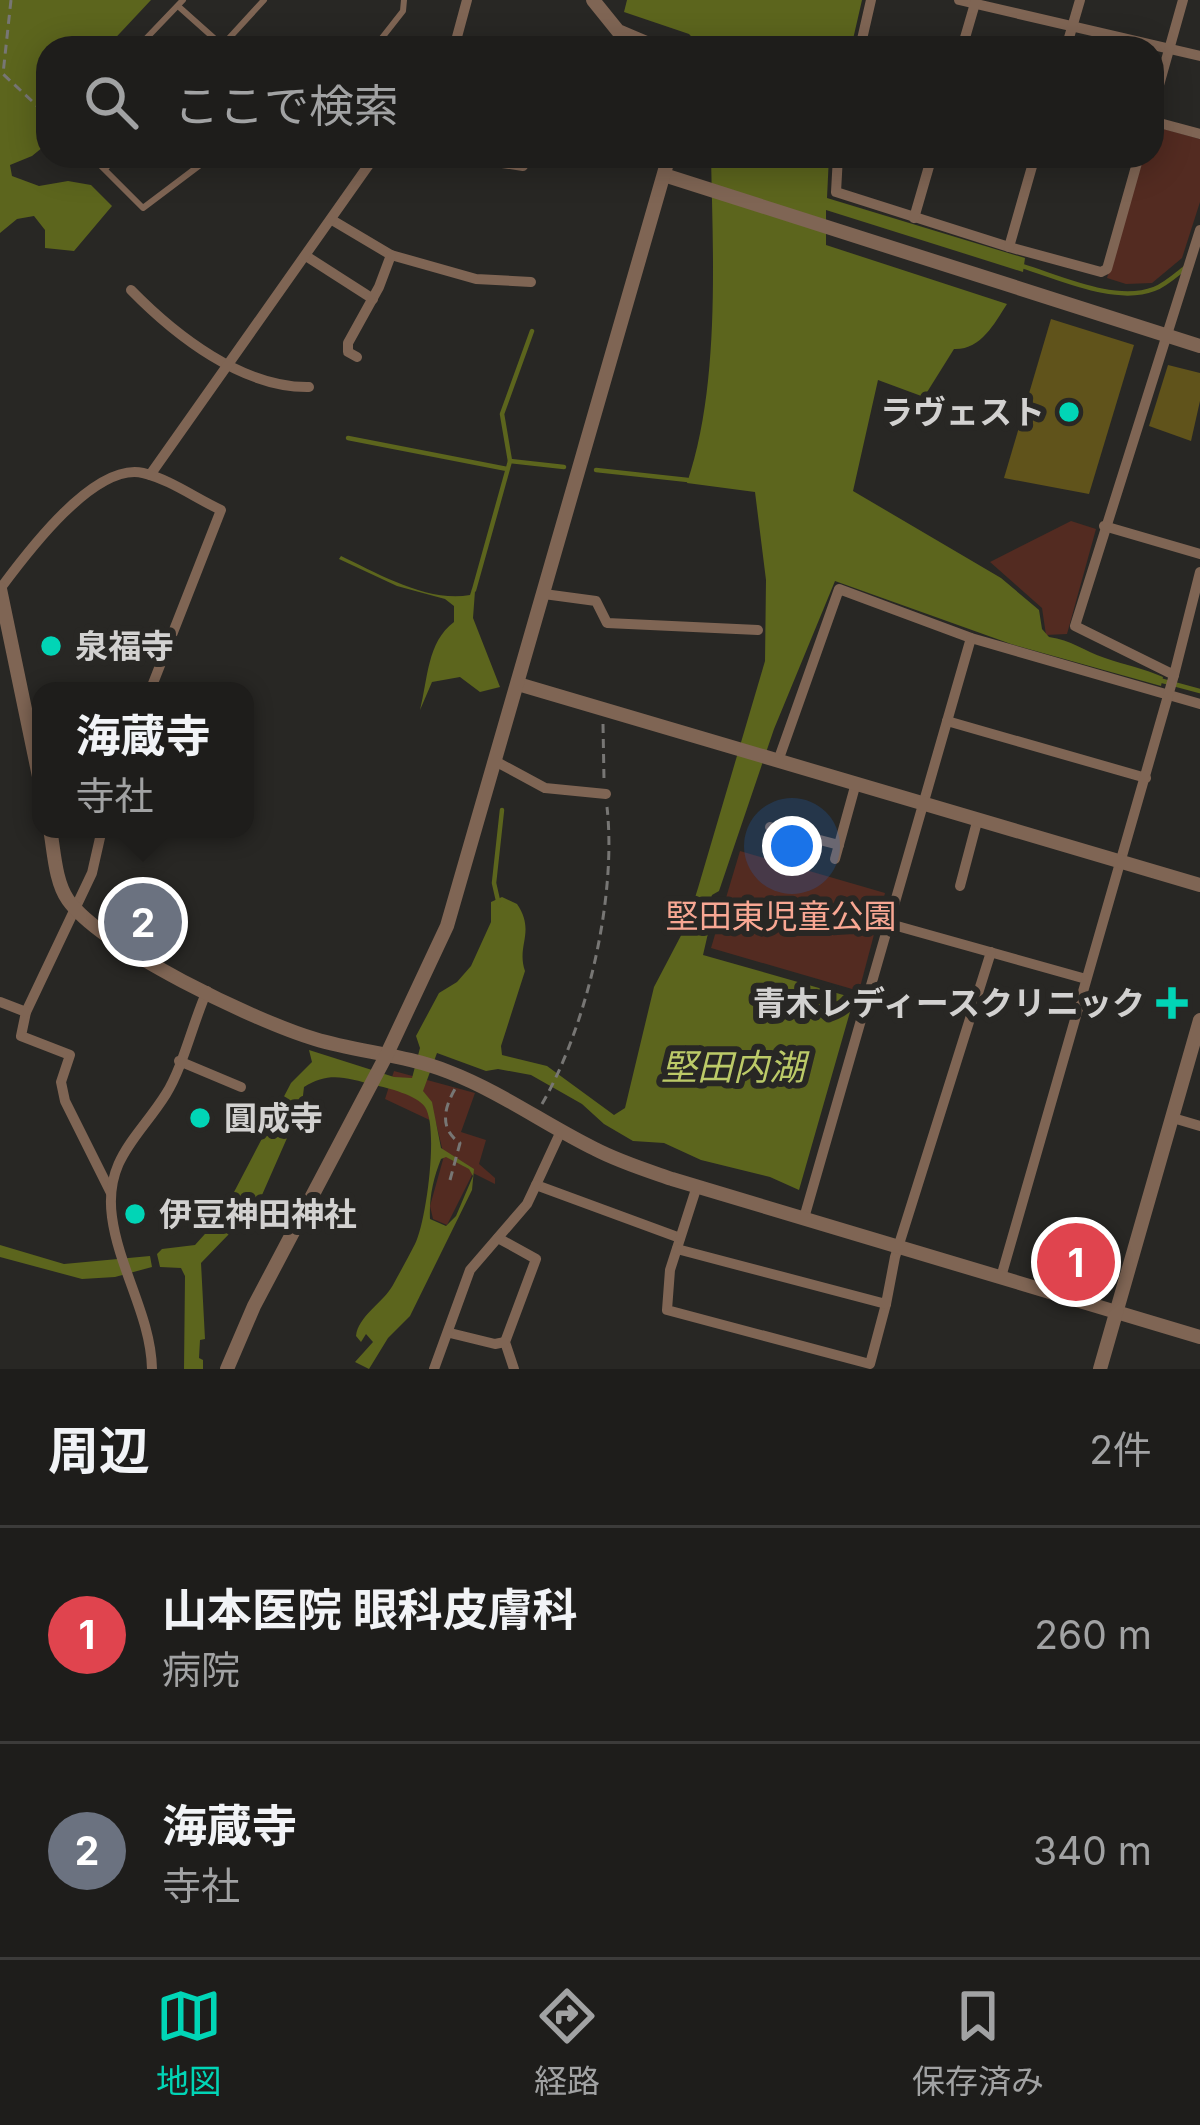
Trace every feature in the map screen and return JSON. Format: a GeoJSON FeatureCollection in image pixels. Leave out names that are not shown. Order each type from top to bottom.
{"type":"FeatureCollection","features":[{"type":"Feature","properties":{"kind":"street"},"geometry":{"type":"LineString","coordinates":[[457,36],[467,0]]}},
{"type":"Feature","properties":{"kind":"street"},"geometry":{"type":"LineString","coordinates":[[593,0],[618,31],[630,36]]}},
{"type":"Feature","properties":{"kind":"street"},"geometry":{"type":"LineString","coordinates":[[863,36],[871,0]]}},
{"type":"Feature","properties":{"kind":"street"},"geometry":{"type":"LineString","coordinates":[[959,0],[1114,36]]}},
{"type":"Feature","properties":{"kind":"street"},"geometry":{"type":"LineString","coordinates":[[1069,36],[1080,0]]}},
{"type":"Feature","properties":{"kind":"street"},"geometry":{"type":"LineString","coordinates":[[1164,67],[1183,0]]}},
{"type":"Feature","properties":{"kind":"street"},"geometry":{"type":"LineString","coordinates":[[965,36],[975,2]]}},
{"type":"Feature","properties":{"kind":"street"},"geometry":{"type":"LineString","coordinates":[[1164,48],[1200,56]]}},
{"type":"Feature","properties":{"kind":"street"},"geometry":{"type":"LineString","coordinates":[[1164,124],[1200,134]]}},
{"type":"Feature","properties":{"kind":"street"},"geometry":{"type":"LineString","coordinates":[[150,475],[332,220],[363,168]]}},
{"type":"Feature","properties":{"kind":"street"},"geometry":{"type":"LineString","coordinates":[[227,1369],[254,1306],[370,1086],[447,926],[666,168]]}},
{"type":"Feature","properties":{"kind":"street"},"geometry":{"type":"LineString","coordinates":[[837,168],[836,192],[1101,272],[1107,269],[1136,168]]}},
{"type":"Feature","properties":{"kind":"street"},"geometry":{"type":"LineString","coordinates":[[914,218],[929,168]]}},
{"type":"Feature","properties":{"kind":"street"},"geometry":{"type":"LineString","coordinates":[[1009,247],[1032,168]]}},
{"type":"Feature","properties":{"kind":"street"},"geometry":{"type":"LineString","coordinates":[[664,175],[1200,346]]}},
{"type":"Feature","properties":{"kind":"street"},"geometry":{"type":"LineString","coordinates":[[332,220],[391,255],[476,279],[531,282]]}},
{"type":"Feature","properties":{"kind":"street"},"geometry":{"type":"LineString","coordinates":[[1174,675],[1075,626],[1103,526],[1196,260],[1200,230]]}},
{"type":"Feature","properties":{"kind":"street"},"geometry":{"type":"LineString","coordinates":[[357,357],[348,352],[348,343],[391,255]]}},
{"type":"Feature","properties":{"kind":"street"},"geometry":{"type":"LineString","coordinates":[[306,256],[373,299]]}},
{"type":"Feature","properties":{"kind":"street"},"geometry":{"type":"LineString","coordinates":[[131,290],[157,316],[229,364],[286,387],[309,387]]}},
{"type":"Feature","properties":{"kind":"street"},"geometry":{"type":"LineString","coordinates":[[32,743],[0,589],[55,524],[98,483],[139,471],[221,511],[154,682]]}},
{"type":"Feature","properties":{"kind":"street"},"geometry":{"type":"LineString","coordinates":[[1103,526],[1200,554]]}},
{"type":"Feature","properties":{"kind":"street"},"geometry":{"type":"LineString","coordinates":[[1001,1277],[1146,778],[1200,572]]}},
{"type":"Feature","properties":{"kind":"street"},"geometry":{"type":"LineString","coordinates":[[772,759],[839,589],[971,638],[1200,704]]}},
{"type":"Feature","properties":{"kind":"street"},"geometry":{"type":"LineString","coordinates":[[544,594],[596,601],[607,622],[758,629]]}},
{"type":"Feature","properties":{"kind":"street"},"geometry":{"type":"LineString","coordinates":[[804,1218],[971,638]]}},
{"type":"Feature","properties":{"kind":"street"},"geometry":{"type":"LineString","coordinates":[[518,684],[1200,885]]}},
{"type":"Feature","properties":{"kind":"street"},"geometry":{"type":"LineString","coordinates":[[947,721],[1146,778]]}},
{"type":"Feature","properties":{"kind":"street"},"geometry":{"type":"LineString","coordinates":[[495,761],[545,788],[605,794]]}},
{"type":"Feature","properties":{"kind":"street"},"geometry":{"type":"LineString","coordinates":[[835,859],[856,783]]}},
{"type":"Feature","properties":{"kind":"street"},"geometry":{"type":"LineString","coordinates":[[959,886],[978,818]]}},
{"type":"Feature","properties":{"kind":"street"},"geometry":{"type":"LineString","coordinates":[[770,826],[839,845]]}},
{"type":"Feature","properties":{"kind":"street"},"geometry":{"type":"LineString","coordinates":[[52,838],[62,888],[75,908],[130,950],[312,1039],[382,1062],[414,1063],[462,1078],[630,1165],[1200,1336]]}},
{"type":"Feature","properties":{"kind":"street"},"geometry":{"type":"LineString","coordinates":[[100,838],[92,873],[26,1012],[21,1036],[70,1055],[61,1082],[65,1101],[111,1192]]}},
{"type":"Feature","properties":{"kind":"street"},"geometry":{"type":"LineString","coordinates":[[890,923],[1086,979]]}},
{"type":"Feature","properties":{"kind":"street"},"geometry":{"type":"LineString","coordinates":[[697,1186],[670,1270],[667,1310],[870,1364],[899,1247],[991,952]]}},
{"type":"Feature","properties":{"kind":"street"},"geometry":{"type":"LineString","coordinates":[[152,1369],[148,1336],[120,1256],[111,1192],[128,1141],[167,1093],[207,991]]}},
{"type":"Feature","properties":{"kind":"street"},"geometry":{"type":"LineString","coordinates":[[0,1002],[26,1012]]}},
{"type":"Feature","properties":{"kind":"street"},"geometry":{"type":"LineString","coordinates":[[1100,1369],[1200,1020]]}},
{"type":"Feature","properties":{"kind":"street"},"geometry":{"type":"LineString","coordinates":[[179,1061],[241,1087]]}},
{"type":"Feature","properties":{"kind":"street"},"geometry":{"type":"LineString","coordinates":[[1173,1118],[1200,1126]]}},
{"type":"Feature","properties":{"kind":"street"},"geometry":{"type":"LineString","coordinates":[[434,1369],[470,1270],[527,1204],[561,1131]]}},
{"type":"Feature","properties":{"kind":"street"},"geometry":{"type":"LineString","coordinates":[[536,1185],[679,1244],[886,1304]]}},
{"type":"Feature","properties":{"kind":"street"},"geometry":{"type":"LineString","coordinates":[[498,1238],[536,1259],[505,1342],[514,1369]]}},
{"type":"Feature","properties":{"kind":"street"},"geometry":{"type":"LineString","coordinates":[[450,1333],[505,1342]]}},
{"type":"Feature","properties":{"kind":"lane"},"geometry":{"type":"LineString","coordinates":[[232,36],[264,0]]}},
{"type":"Feature","properties":{"kind":"lane"},"geometry":{"type":"LineString","coordinates":[[383,36],[403,11],[404,0]]}},
{"type":"Feature","properties":{"kind":"lane"},"geometry":{"type":"LineString","coordinates":[[148,36],[180,3],[212,36]]}},
{"type":"Feature","properties":{"kind":"lane"},"geometry":{"type":"LineString","coordinates":[[105,169],[143,208],[197,168]]}},
{"type":"Feature","properties":{"kind":"path"},"geometry":{"type":"LineString","coordinates":[[10,0],[3,74],[36,105]]}},
{"type":"Feature","properties":{"kind":"path"},"geometry":{"type":"LineString","coordinates":[[548,1095],[561,1072],[608,900],[610,846],[602,738],[606,710]]}},
{"type":"Feature","properties":{"kind":"path"},"geometry":{"type":"LineString","coordinates":[[450,1180],[460,1143],[448,1130],[444,1116],[462,1078]]}},
{"type":"Feature","properties":{"kind":"green space"},"geometry":{"type":"Polygon","coordinates":[[[1164,129],[1200,139],[1200,202],[1182,258],[1152,283],[1126,284],[1107,278],[1140,168],[1164,168],[1164,129]]]}},
{"type":"Feature","properties":{"kind":"green space"},"geometry":{"type":"Polygon","coordinates":[[[1071,521],[1096,529],[1067,634],[1046,635],[1042,608],[990,562],[1071,521]]]}},
{"type":"Feature","properties":{"kind":"green space","name":"堅田東児童公園"},"geometry":{"type":"Polygon","coordinates":[[[740,851],[885,893],[859,991],[711,948],[740,851]]]}},
{"type":"Feature","properties":{"kind":"green space"},"geometry":{"type":"Polygon","coordinates":[[[394,1071],[475,1093],[461,1132],[486,1140],[479,1164],[495,1178],[495,1184],[473,1173],[447,1225],[433,1219],[430,1206],[444,1156],[436,1123],[385,1099],[394,1071]]]}},
{"type":"Feature","properties":{"kind":"water"},"geometry":{"type":"Polygon","coordinates":[[[0,0],[151,0],[117,36],[36,36],[36,153],[10,165],[12,176],[39,186],[68,181],[91,185],[112,206],[74,251],[45,248],[45,230],[34,216],[17,219],[0,233],[0,0]]]}},
{"type":"Feature","properties":{"kind":"water"},"geometry":{"type":"Polygon","coordinates":[[[627,0],[862,0],[854,36],[691,36],[624,12],[627,0]]]}},
{"type":"Feature","properties":{"kind":"water","name":"堅田内湖"},"geometry":{"type":"Polygon","coordinates":[[[711,168],[828,168],[827,198],[1025,258],[1023,272],[826,210],[826,245],[1007,304],[979,340],[954,349],[924,397],[878,380],[853,491],[1001,578],[1039,610],[1042,629],[1049,637],[1163,677],[1161,686],[1011,644],[835,581],[774,729],[719,891],[712,895],[704,919],[709,929],[703,955],[854,998],[799,1190],[770,1177],[701,1160],[664,1143],[633,1141],[531,1075],[486,1071],[437,1053],[423,1091],[432,1102],[441,1148],[474,1169],[472,1190],[410,1316],[388,1338],[369,1369],[355,1362],[373,1342],[366,1334],[361,1342],[356,1336],[361,1322],[389,1292],[419,1233],[429,1176],[429,1118],[421,1103],[402,1093],[347,1078],[322,1079],[304,1087],[302,1104],[262,1195],[236,1215],[229,1234],[201,1263],[205,1339],[200,1340],[199,1358],[203,1369],[184,1369],[185,1276],[181,1268],[160,1267],[157,1254],[162,1249],[195,1245],[222,1215],[291,1083],[312,1062],[309,1050],[394,1077],[412,1078],[420,1048],[416,1036],[439,993],[471,966],[491,922],[491,902],[502,897],[517,904],[526,931],[525,971],[502,1055],[547,1066],[614,1115],[625,1108],[654,987],[686,926],[765,661],[766,580],[755,492],[687,483],[705,405],[713,279],[711,168]],[[441,1159],[430,1219],[446,1226],[456,1216],[473,1176],[469,1169],[441,1159]]]}},
{"type":"Feature","properties":{"kind":"water"},"geometry":{"type":"Polygon","coordinates":[[[339,559],[420,591],[454,596],[475,591],[473,618],[500,687],[480,692],[460,677],[432,682],[420,710],[433,650],[454,622],[454,606],[445,599],[397,586],[339,559]]]}},
{"type":"Feature","properties":{"kind":"water"},"geometry":{"type":"Polygon","coordinates":[[[0,1245],[64,1264],[150,1256],[152,1267],[115,1277],[82,1279],[0,1257],[0,1245]]]}},
{"type":"Feature","properties":{"kind":"building","name":"ラヴェスト"},"geometry":{"type":"Polygon","coordinates":[[[1051,319],[1134,345],[1089,494],[1004,478],[1051,319]]]}},
{"type":"Feature","properties":{"kind":"building"},"geometry":{"type":"Polygon","coordinates":[[[1168,365],[1200,373],[1200,401],[1191,441],[1149,426],[1168,365]]]}},
{"type":"Feature","properties":{"kind":"waterway"},"geometry":{"type":"LineString","coordinates":[[1022,266],[1122,293],[1154,289],[1186,267]]}},
{"type":"Feature","properties":{"kind":"waterway"},"geometry":{"type":"LineString","coordinates":[[510,461],[502,414],[532,331]]}},
{"type":"Feature","properties":{"kind":"waterway"},"geometry":{"type":"LineString","coordinates":[[348,438],[507,469]]}},
{"type":"Feature","properties":{"kind":"waterway"},"geometry":{"type":"LineString","coordinates":[[474,590],[510,461],[564,467]]}},
{"type":"Feature","properties":{"kind":"waterway"},"geometry":{"type":"LineString","coordinates":[[596,470],[688,480]]}},
{"type":"Feature","properties":{"kind":"waterway"},"geometry":{"type":"LineString","coordinates":[[1159,680],[1200,691]]}},
{"type":"Feature","properties":{"kind":"waterway"},"geometry":{"type":"LineString","coordinates":[[499,905],[494,883],[502,810]]}},
{"type":"Feature","properties":{"kind":"place","name":"ラヴェスト"},"geometry":{"type":"Point","coordinates":[1069,412]}},
{"type":"Feature","properties":{"kind":"place","name":"泉福寺"},"geometry":{"type":"Point","coordinates":[51,646]}},
{"type":"Feature","properties":{"kind":"place","name":"海蔵寺"},"geometry":{"type":"Point","coordinates":[143,922]}},
{"type":"Feature","properties":{"kind":"place","name":"青木レディースクリニック"},"geometry":{"type":"Point","coordinates":[1172,1003]}},
{"type":"Feature","properties":{"kind":"place","name":"圓成寺"},"geometry":{"type":"Point","coordinates":[200,1118]}},
{"type":"Feature","properties":{"kind":"place","name":"伊豆神田神社"},"geometry":{"type":"Point","coordinates":[135,1214]}},
{"type":"Feature","properties":{"kind":"place","name":"山本医院 眼科皮膚科"},"geometry":{"type":"Point","coordinates":[1076,1262]}}]}
